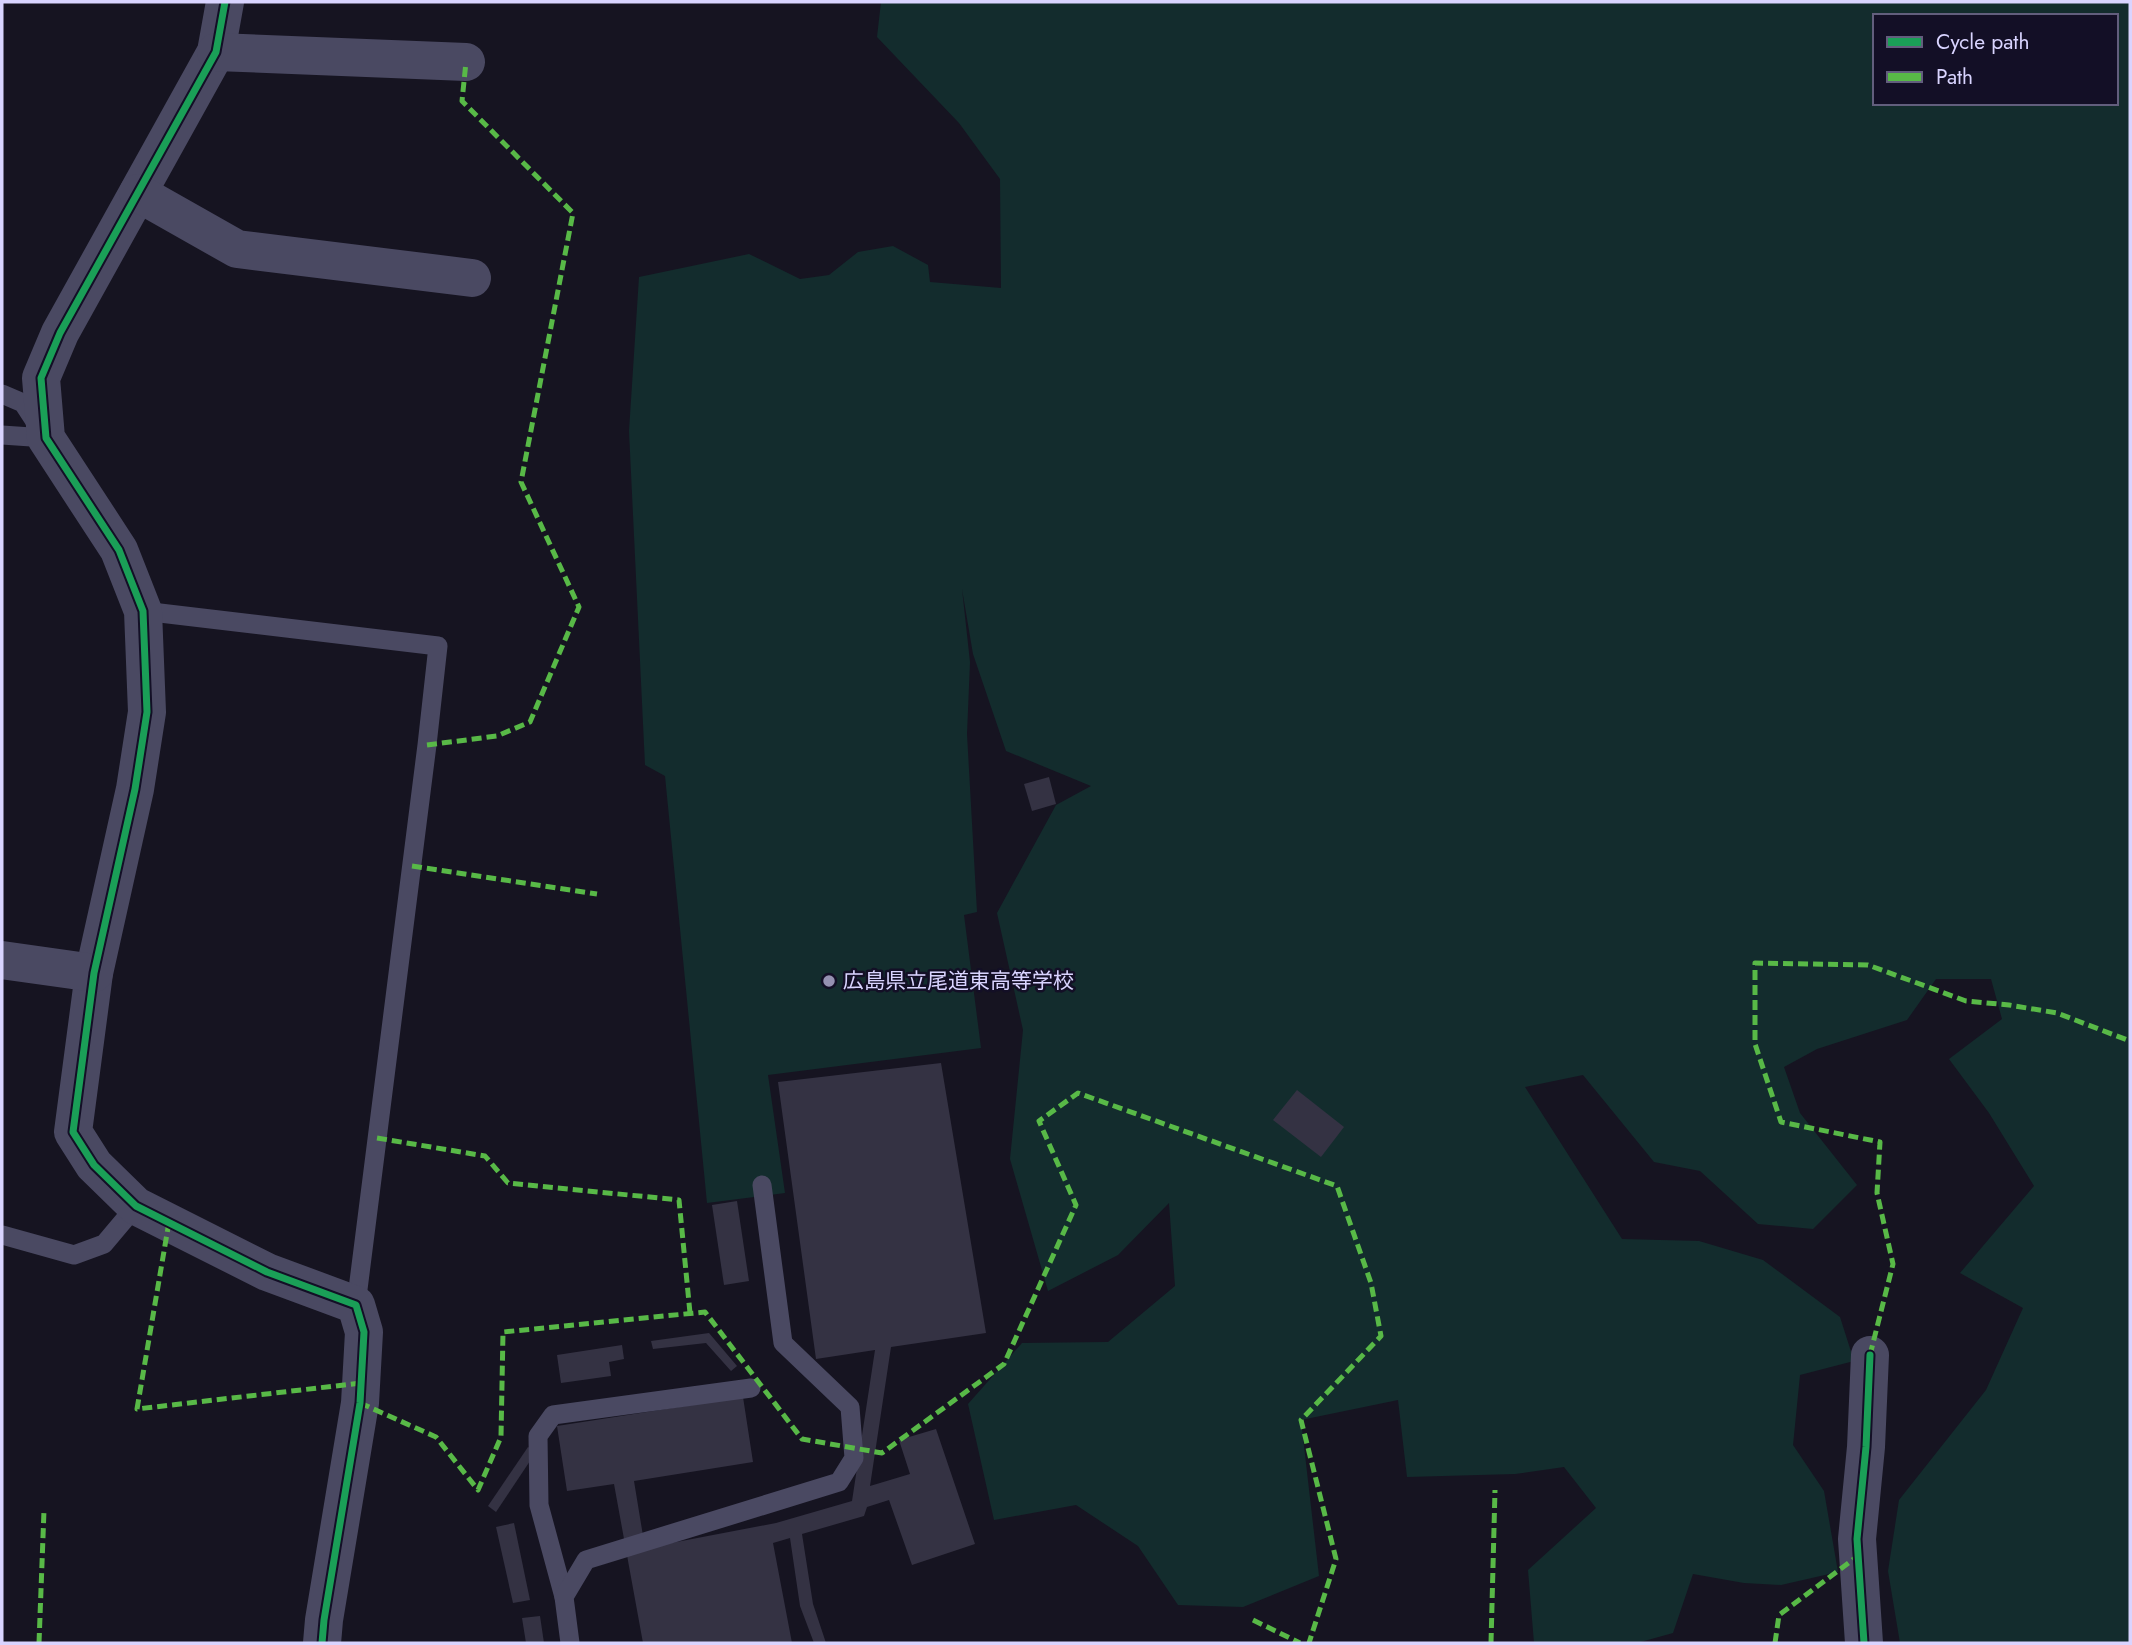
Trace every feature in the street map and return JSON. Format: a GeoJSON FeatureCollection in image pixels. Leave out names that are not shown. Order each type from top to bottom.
{"type":"FeatureCollection","features":[{"type":"Feature","properties":{"kind":"street"},"geometry":{"type":"LineString","coordinates":[[226,2],[216,52],[60,333],[41,378],[46,438],[119,550],[144,611],[148,712],[135,789],[94,973],[73,1132],[94,1165],[136,1206],[267,1272],[356,1305],[364,1332],[360,1403],[322,1643]]}},
{"type":"Feature","properties":{"kind":"street"},"geometry":{"type":"LineString","coordinates":[[216,52],[467,62]]}},
{"type":"Feature","properties":{"kind":"street"},"geometry":{"type":"LineString","coordinates":[[138,193],[237,249],[472,278]]}},
{"type":"Feature","properties":{"kind":"street"},"geometry":{"type":"LineString","coordinates":[[2,960],[94,973]]}},
{"type":"Feature","properties":{"kind":"street"},"geometry":{"type":"LineString","coordinates":[[1864,1643],[1857,1539],[1866,1447],[1870,1355]]}},
{"type":"Feature","properties":{"kind":"lane"},"geometry":{"type":"LineString","coordinates":[[2,394],[23,403],[46,438]]}},
{"type":"Feature","properties":{"kind":"lane"},"geometry":{"type":"LineString","coordinates":[[2,435],[46,438]]}},
{"type":"Feature","properties":{"kind":"lane"},"geometry":{"type":"LineString","coordinates":[[144,611],[438,646],[356,1305]]}},
{"type":"Feature","properties":{"kind":"lane"},"geometry":{"type":"LineString","coordinates":[[564,1597],[586,1560],[839,1482],[854,1458],[850,1407],[783,1343],[762,1185]]}},
{"type":"Feature","properties":{"kind":"lane"},"geometry":{"type":"LineString","coordinates":[[2,1235],[74,1255],[104,1244],[136,1206]]}},
{"type":"Feature","properties":{"kind":"lane"},"geometry":{"type":"LineString","coordinates":[[570,1643],[564,1597],[538,1505],[538,1436],[553,1415],[751,1388]]}},
{"type":"Feature","properties":{"kind":"green space"},"geometry":{"type":"Polygon","coordinates":[[[881,2],[2130,2],[2130,1643],[1900,1643],[1888,1571],[1899,1500],[1986,1390],[2023,1308],[1960,1273],[2034,1186],[1989,1113],[1949,1059],[2002,1019],[1991,979],[1936,979],[1907,1020],[1817,1049],[1784,1067],[1800,1113],[1857,1185],[1813,1229],[1758,1224],[1700,1171],[1654,1162],[1583,1075],[1525,1087],[1622,1239],[1699,1241],[1763,1260],[1840,1317],[1854,1361],[1800,1375],[1793,1445],[1824,1491],[1838,1572],[1781,1585],[1744,1583],[1693,1574],[1673,1633],[1637,1643],[1534,1643],[1528,1570],[1596,1508],[1564,1467],[1515,1474],[1407,1477],[1398,1400],[1301,1420],[1319,1576],[1243,1607],[1178,1605],[1138,1546],[1076,1505],[994,1520],[968,1404],[1022,1343],[1108,1342],[1175,1286],[1169,1203],[1118,1255],[1048,1291],[1010,1159],[1023,1030],[997,913],[1056,805],[1091,786],[1006,751],[973,654],[962,589],[970,662],[967,734],[977,912],[964,915],[981,1048],[768,1075],[785,1193],[707,1203],[665,776],[645,765],[629,431],[639,277],[749,254],[800,279],[829,275],[858,252],[893,246],[928,265],[930,282],[1001,288],[1000,179],[959,123],[877,37],[881,2]]]}},
{"type":"Feature","properties":{"kind":"building"},"geometry":{"type":"Polygon","coordinates":[[[1049,777],[1056,804],[1032,811],[1024,784],[1049,777]]]}},
{"type":"Feature","properties":{"kind":"building"},"geometry":{"type":"Polygon","coordinates":[[[941,1063],[986,1333],[891,1347],[870,1486],[910,1474],[899,1440],[936,1429],[975,1544],[912,1565],[889,1500],[867,1507],[864,1516],[802,1534],[813,1604],[826,1643],[814,1643],[800,1606],[790,1538],[773,1543],[792,1643],[643,1643],[614,1484],[567,1491],[557,1426],[743,1397],[753,1462],[634,1481],[645,1548],[776,1523],[852,1501],[875,1350],[816,1359],[778,1082],[941,1063]]]}},
{"type":"Feature","properties":{"kind":"building"},"geometry":{"type":"Polygon","coordinates":[[[1297,1090],[1344,1127],[1321,1157],[1273,1120],[1297,1090]]]}},
{"type":"Feature","properties":{"kind":"building"},"geometry":{"type":"Polygon","coordinates":[[[737,1201],[749,1281],[724,1285],[712,1205],[737,1201]]]}},
{"type":"Feature","properties":{"kind":"building"},"geometry":{"type":"Polygon","coordinates":[[[709,1333],[737,1366],[731,1371],[706,1343],[653,1349],[651,1341],[709,1333]]]}},
{"type":"Feature","properties":{"kind":"building"},"geometry":{"type":"Polygon","coordinates":[[[622,1345],[624,1359],[609,1362],[611,1376],[561,1383],[557,1355],[622,1345]]]}},
{"type":"Feature","properties":{"kind":"building"},"geometry":{"type":"Polygon","coordinates":[[[528,1447],[536,1452],[496,1512],[488,1506],[528,1447]]]}},
{"type":"Feature","properties":{"kind":"building"},"geometry":{"type":"Polygon","coordinates":[[[514,1523],[530,1600],[513,1603],[496,1527],[514,1523]]]}},
{"type":"Feature","properties":{"kind":"building"},"geometry":{"type":"Polygon","coordinates":[[[540,1616],[544,1643],[526,1643],[522,1618],[540,1616]]]}},
{"type":"Feature","properties":{"kind":"marked path"},"geometry":{"type":"LineString","coordinates":[[427,745],[497,736],[530,722],[579,607],[521,482],[573,213],[462,101],[466,62]]}},
{"type":"Feature","properties":{"kind":"marked path"},"geometry":{"type":"LineString","coordinates":[[412,866],[597,894]]}},
{"type":"Feature","properties":{"kind":"marked path"},"geometry":{"type":"LineString","coordinates":[[1870,1355],[1893,1264],[1877,1193],[1880,1142],[1781,1122],[1755,1044],[1755,963],[1868,965],[1966,1001],[2057,1013],[2130,1041]]}},
{"type":"Feature","properties":{"kind":"marked path"},"geometry":{"type":"LineString","coordinates":[[360,1403],[436,1437],[478,1490],[501,1437],[503,1332],[705,1312],[802,1439],[882,1453],[1004,1364],[1076,1205],[1039,1121],[1078,1093],[1337,1186],[1371,1283],[1381,1336],[1301,1420],[1336,1559],[1309,1643]]}},
{"type":"Feature","properties":{"kind":"marked path"},"geometry":{"type":"LineString","coordinates":[[377,1138],[485,1156],[508,1183],[679,1200],[690,1313]]}},
{"type":"Feature","properties":{"kind":"marked path"},"geometry":{"type":"LineString","coordinates":[[169,1222],[137,1409],[361,1383]]}},
{"type":"Feature","properties":{"kind":"marked path"},"geometry":{"type":"LineString","coordinates":[[1491,1643],[1495,1490]]}},
{"type":"Feature","properties":{"kind":"marked path"},"geometry":{"type":"LineString","coordinates":[[39,1643],[44,1510]]}},
{"type":"Feature","properties":{"kind":"marked path"},"geometry":{"type":"LineString","coordinates":[[1775,1643],[1779,1615],[1858,1556]]}},
{"type":"Feature","properties":{"kind":"marked path"},"geometry":{"type":"LineString","coordinates":[[1253,1620],[1300,1643]]}},
{"type":"Feature","properties":{"kind":"cycle path"},"geometry":{"type":"LineString","coordinates":[[225,2],[216,52],[60,333],[41,378],[46,438],[119,550],[143,611],[147,712],[135,789],[94,973],[73,1132],[94,1165],[136,1206],[267,1272],[356,1305],[364,1332],[360,1403],[322,1643]]}},
{"type":"Feature","properties":{"kind":"cycle path"},"geometry":{"type":"LineString","coordinates":[[1864,1643],[1857,1539],[1866,1447],[1870,1355]]}},
{"type":"Feature","properties":{"kind":"place","name":"広島県立尾道東高等学校"},"geometry":{"type":"Point","coordinates":[829,981]}}]}
